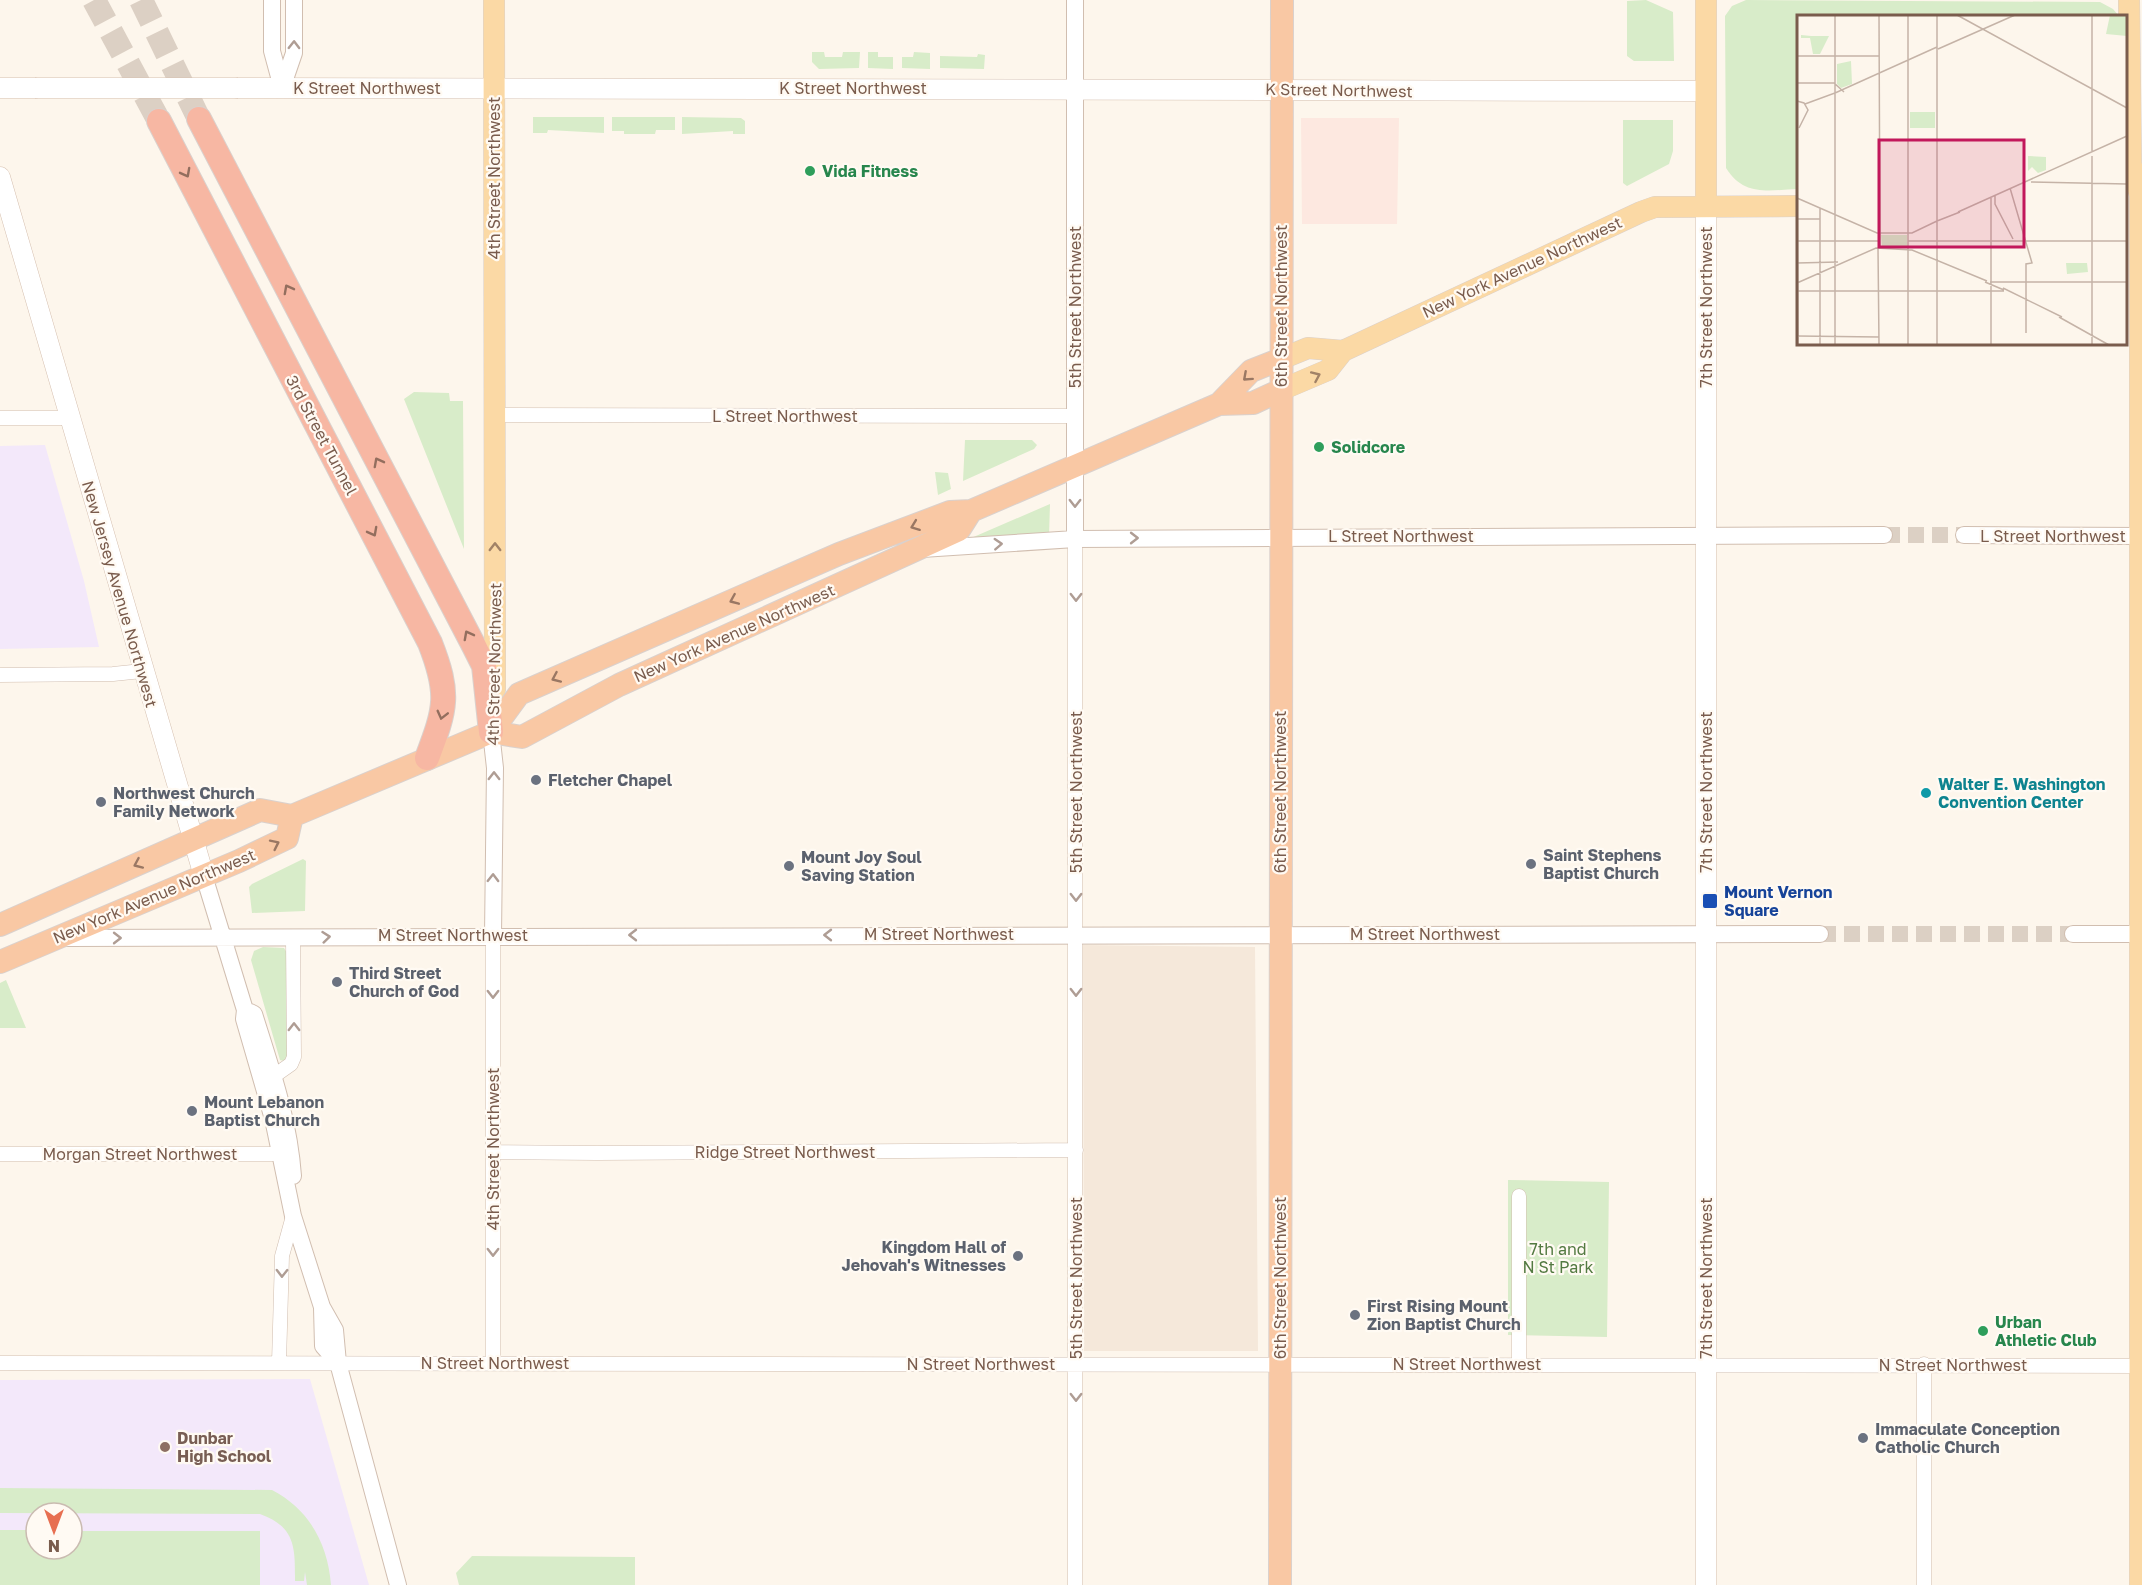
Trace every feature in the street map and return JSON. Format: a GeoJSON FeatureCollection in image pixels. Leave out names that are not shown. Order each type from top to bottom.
{"type":"FeatureCollection","features":[{"type":"Feature","properties":{"kind":"highway","name":"6th Street Northwest"},"geometry":{"type":"LineString","coordinates":[[1280,1585],[1282,0]]}},
{"type":"Feature","properties":{"kind":"highway"},"geometry":{"type":"LineString","coordinates":[[199,119],[484,666],[490,732],[292,816]]}},
{"type":"Feature","properties":{"kind":"highway","name":"3rd Street Tunnel"},"geometry":{"type":"LineString","coordinates":[[159,121],[430,643],[444,685],[444,700],[441,720],[427,758]]}},
{"type":"Feature","properties":{"kind":"highway","name":"New York Avenue Northwest"},"geometry":{"type":"LineString","coordinates":[[1219,404],[1251,371],[1281,359]]}},
{"type":"Feature","properties":{"kind":"highway","name":"New York Avenue Northwest"},"geometry":{"type":"LineString","coordinates":[[971,511],[959,530],[619,685],[522,737],[490,732],[519,694],[839,554],[950,512],[971,511],[1219,404],[1253,403],[1281,390]]}},
{"type":"Feature","properties":{"kind":"highway","name":"New York Avenue Northwest"},"geometry":{"type":"LineString","coordinates":[[0,925],[260,810],[292,816],[287,838],[204,876],[0,962]]}},
{"type":"Feature","properties":{"kind":"main road","name":"4th Street Northwest"},"geometry":{"type":"LineString","coordinates":[[490,732],[495,687],[494,0]]}},
{"type":"Feature","properties":{"kind":"main road","name":"7th Street Northwest"},"geometry":{"type":"LineString","coordinates":[[1706,0],[1706,1585]]}},
{"type":"Feature","properties":{"kind":"main road"},"geometry":{"type":"LineString","coordinates":[[2129,0],[2131,164],[2138,201],[2141,536],[2140,1585]]}},
{"type":"Feature","properties":{"kind":"main road","name":"K Street Northwest"},"geometry":{"type":"LineString","coordinates":[[0,88],[1282,88],[1312,92],[1706,91]]}},
{"type":"Feature","properties":{"kind":"main road","name":"New Jersey Avenue Northwest"},"geometry":{"type":"LineString","coordinates":[[0,177],[142,671],[204,876]]}},
{"type":"Feature","properties":{"kind":"main road","name":"New York Avenue Northwest"},"geometry":{"type":"LineString","coordinates":[[1281,390],[1328,370],[1343,351],[1655,207],[1797,206]]}},
{"type":"Feature","properties":{"kind":"main road","name":"New York Avenue Northwest"},"geometry":{"type":"LineString","coordinates":[[1281,359],[1308,348],[1343,351]]}},
{"type":"Feature","properties":{"kind":"street"},"geometry":{"type":"LineString","coordinates":[[272,0],[272,51],[282,88]]}},
{"type":"Feature","properties":{"kind":"street"},"geometry":{"type":"LineString","coordinates":[[282,88],[294,53],[294,0]]}},
{"type":"Feature","properties":{"kind":"street","name":"5th Street Northwest"},"geometry":{"type":"LineString","coordinates":[[1075,0],[1077,1364],[1075,1585]]}},
{"type":"Feature","properties":{"kind":"street","name":"L Street Northwest"},"geometry":{"type":"LineString","coordinates":[[495,415],[1075,416]]}},
{"type":"Feature","properties":{"kind":"street"},"geometry":{"type":"LineString","coordinates":[[0,418],[70,418]]}},
{"type":"Feature","properties":{"kind":"street","name":"L Street Northwest"},"geometry":{"type":"LineString","coordinates":[[918,549],[1075,539],[1706,534],[1884,535]]}},
{"type":"Feature","properties":{"kind":"street","name":"L Street Northwest"},"geometry":{"type":"LineString","coordinates":[[1964,535],[2141,536]]}},
{"type":"Feature","properties":{"kind":"street"},"geometry":{"type":"LineString","coordinates":[[0,675],[113,674],[142,671]]}},
{"type":"Feature","properties":{"kind":"street","name":"4th Street Northwest"},"geometry":{"type":"LineString","coordinates":[[490,732],[495,768],[493,1363]]}},
{"type":"Feature","properties":{"kind":"street","name":"New Jersey Avenue Northwest"},"geometry":{"type":"LineString","coordinates":[[204,876],[225,939],[244,1010],[243,1019],[271,1111],[292,1216],[322,1307],[323,1346],[338,1363],[398,1585]]}},
{"type":"Feature","properties":{"kind":"street","name":"M Street Northwest"},"geometry":{"type":"LineString","coordinates":[[59,938],[225,939],[330,935],[1820,934]]}},
{"type":"Feature","properties":{"kind":"street"},"geometry":{"type":"LineString","coordinates":[[2073,934],[2141,934]]}},
{"type":"Feature","properties":{"kind":"street"},"geometry":{"type":"LineString","coordinates":[[273,1076],[291,1064],[294,1057],[293,938]]}},
{"type":"Feature","properties":{"kind":"street","name":"New Jersey Avenue Northwest"},"geometry":{"type":"LineString","coordinates":[[244,1010],[254,1014],[290,1139],[295,1203],[292,1216]]}},
{"type":"Feature","properties":{"kind":"street","name":"Ridge Street Northwest"},"geometry":{"type":"LineString","coordinates":[[494,1152],[597,1154],[1076,1150]]}},
{"type":"Feature","properties":{"kind":"street","name":"Morgan Street Northwest"},"geometry":{"type":"LineString","coordinates":[[0,1154],[279,1154]]}},
{"type":"Feature","properties":{"kind":"street"},"geometry":{"type":"LineString","coordinates":[[1519,1196],[1519,1364]]}},
{"type":"Feature","properties":{"kind":"street"},"geometry":{"type":"LineString","coordinates":[[279,1363],[282,1256],[292,1216]]}},
{"type":"Feature","properties":{"kind":"street","name":"N Street Northwest"},"geometry":{"type":"LineString","coordinates":[[0,1363],[2141,1366]]}},
{"type":"Feature","properties":{"kind":"street"},"geometry":{"type":"LineString","coordinates":[[1924,1364],[1924,1585]]}},
{"type":"Feature","properties":{"kind":"shaded area"},"geometry":{"type":"Polygon","coordinates":[[[1301,118],[1399,118],[1397,224],[1302,224],[1301,118]]]}},
{"type":"Feature","properties":{"kind":"shaded area"},"geometry":{"type":"Polygon","coordinates":[[[45,445],[84,581],[99,647],[0,649],[0,446],[45,445]]]}},
{"type":"Feature","properties":{"kind":"shaded area"},"geometry":{"type":"Polygon","coordinates":[[[1083,945],[1255,947],[1258,1351],[1084,1351],[1083,945]]]}},
{"type":"Feature","properties":{"kind":"shaded area","name":"Dunbar High School"},"geometry":{"type":"Polygon","coordinates":[[[310,1379],[369,1585],[0,1585],[0,1380],[310,1379]]]}},
{"type":"Feature","properties":{"kind":"green space"},"geometry":{"type":"Polygon","coordinates":[[[1646,0],[1673,12],[1674,61],[1634,61],[1627,56],[1627,1],[1646,0]]]}},
{"type":"Feature","properties":{"kind":"green space"},"geometry":{"type":"Polygon","coordinates":[[[1746,0],[2100,2],[2113,9],[2118,15],[1797,15],[1797,189],[1758,190],[1741,184],[1726,168],[1725,16],[1732,6],[1746,0]]]}},
{"type":"Feature","properties":{"kind":"green space"},"geometry":{"type":"Polygon","coordinates":[[[812,52],[824,52],[825,57],[842,57],[843,52],[860,52],[859,68],[819,69],[812,62],[812,52]]]}},
{"type":"Feature","properties":{"kind":"green space"},"geometry":{"type":"Polygon","coordinates":[[[868,52],[878,52],[878,57],[893,57],[893,69],[868,68],[868,52]]]}},
{"type":"Feature","properties":{"kind":"green space"},"geometry":{"type":"Polygon","coordinates":[[[914,52],[930,53],[930,69],[902,68],[902,57],[913,57],[914,52]]]}},
{"type":"Feature","properties":{"kind":"green space"},"geometry":{"type":"Polygon","coordinates":[[[978,54],[985,55],[984,69],[940,68],[940,56],[977,57],[978,54]]]}},
{"type":"Feature","properties":{"kind":"green space"},"geometry":{"type":"Polygon","coordinates":[[[533,117],[604,117],[604,133],[548,130],[547,133],[533,133],[533,117]]]}},
{"type":"Feature","properties":{"kind":"green space"},"geometry":{"type":"Polygon","coordinates":[[[612,117],[675,117],[675,130],[656,130],[655,134],[624,134],[624,131],[612,131],[612,117]]]}},
{"type":"Feature","properties":{"kind":"green space"},"geometry":{"type":"Polygon","coordinates":[[[682,117],[741,118],[745,121],[745,134],[733,134],[733,131],[682,134],[682,117]]]}},
{"type":"Feature","properties":{"kind":"green space"},"geometry":{"type":"Polygon","coordinates":[[[1623,120],[1673,120],[1673,151],[1669,164],[1627,186],[1623,183],[1623,120]]]}},
{"type":"Feature","properties":{"kind":"green space"},"geometry":{"type":"Polygon","coordinates":[[[414,392],[449,393],[450,401],[463,401],[464,549],[404,399],[414,392]]]}},
{"type":"Feature","properties":{"kind":"green space"},"geometry":{"type":"Polygon","coordinates":[[[965,440],[1032,440],[1037,445],[1034,449],[963,481],[965,440]]]}},
{"type":"Feature","properties":{"kind":"green space"},"geometry":{"type":"Polygon","coordinates":[[[935,472],[948,473],[951,489],[938,495],[935,472]]]}},
{"type":"Feature","properties":{"kind":"green space"},"geometry":{"type":"Polygon","coordinates":[[[1050,504],[1049,536],[962,542],[1050,504]]]}},
{"type":"Feature","properties":{"kind":"green space"},"geometry":{"type":"Polygon","coordinates":[[[303,859],[306,861],[305,911],[252,913],[249,887],[303,859]]]}},
{"type":"Feature","properties":{"kind":"green space"},"geometry":{"type":"Polygon","coordinates":[[[263,947],[284,948],[287,953],[287,1058],[284,1061],[280,1060],[251,960],[254,951],[263,947]]]}},
{"type":"Feature","properties":{"kind":"green space"},"geometry":{"type":"Polygon","coordinates":[[[6,980],[26,1028],[0,1028],[0,983],[6,980]]]}},
{"type":"Feature","properties":{"kind":"green space","name":"7th and N St Park"},"geometry":{"type":"Polygon","coordinates":[[[1508,1180],[1609,1182],[1607,1337],[1508,1335],[1508,1180]]]}},
{"type":"Feature","properties":{"kind":"green space"},"geometry":{"type":"Polygon","coordinates":[[[0,1488],[272,1490],[296,1507],[314,1529],[326,1556],[331,1585],[307,1585],[305,1572],[304,1581],[295,1581],[295,1558],[287,1532],[272,1519],[260,1514],[84,1513],[84,1501],[24,1501],[24,1513],[0,1513],[0,1488]]]}},
{"type":"Feature","properties":{"kind":"green space"},"geometry":{"type":"Polygon","coordinates":[[[0,1530],[24,1530],[24,1561],[84,1561],[84,1531],[260,1531],[260,1585],[0,1585],[0,1530]]]}},
{"type":"Feature","properties":{"kind":"green space"},"geometry":{"type":"Polygon","coordinates":[[[472,1556],[635,1557],[635,1585],[459,1585],[456,1573],[472,1556]]]}},
{"type":"Feature","properties":{"kind":"tunnel"},"geometry":{"type":"LineString","coordinates":[[94,0],[159,121]]}},
{"type":"Feature","properties":{"kind":"tunnel"},"geometry":{"type":"LineString","coordinates":[[141,0],[199,119]]}},
{"type":"Feature","properties":{"kind":"tunnel"},"geometry":{"type":"LineString","coordinates":[[1884,535],[1964,535]]}},
{"type":"Feature","properties":{"kind":"tunnel"},"geometry":{"type":"LineString","coordinates":[[1820,934],[2073,934]]}},
{"type":"Feature","properties":{"kind":"place","name":"Vida Fitness"},"geometry":{"type":"Point","coordinates":[810,171]}},
{"type":"Feature","properties":{"kind":"place","name":"Solidcore"},"geometry":{"type":"Point","coordinates":[1319,447]}},
{"type":"Feature","properties":{"kind":"place","name":"Fletcher Chapel"},"geometry":{"type":"Point","coordinates":[536,780]}},
{"type":"Feature","properties":{"kind":"place","name":"Walter E. Washington Convention Center"},"geometry":{"type":"Point","coordinates":[1926,793]}},
{"type":"Feature","properties":{"kind":"place","name":"Northwest Church Family Network"},"geometry":{"type":"Point","coordinates":[101,802]}},
{"type":"Feature","properties":{"kind":"place","name":"Saint Stephens Baptist Church"},"geometry":{"type":"Point","coordinates":[1531,864]}},
{"type":"Feature","properties":{"kind":"place","name":"Mount Joy Soul Saving Station"},"geometry":{"type":"Point","coordinates":[789,866]}},
{"type":"Feature","properties":{"kind":"place","name":"Mount Vernon Square"},"geometry":{"type":"Point","coordinates":[1710,901]}},
{"type":"Feature","properties":{"kind":"place","name":"Third Street Church of God"},"geometry":{"type":"Point","coordinates":[337,982]}},
{"type":"Feature","properties":{"kind":"place","name":"Mount Lebanon Baptist Church"},"geometry":{"type":"Point","coordinates":[192,1111]}},
{"type":"Feature","properties":{"kind":"place","name":"Kingdom Hall of Jehovah's Witnesses"},"geometry":{"type":"Point","coordinates":[1018,1256]}},
{"type":"Feature","properties":{"kind":"place","name":"First Rising Mount Zion Baptist Church"},"geometry":{"type":"Point","coordinates":[1355,1315]}},
{"type":"Feature","properties":{"kind":"place","name":"Urban Athletic Club"},"geometry":{"type":"Point","coordinates":[1983,1331]}},
{"type":"Feature","properties":{"kind":"place","name":"Immaculate Conception Catholic Church"},"geometry":{"type":"Point","coordinates":[1863,1438]}},
{"type":"Feature","properties":{"kind":"place","name":"Dunbar High School"},"geometry":{"type":"Point","coordinates":[165,1447]}}]}
